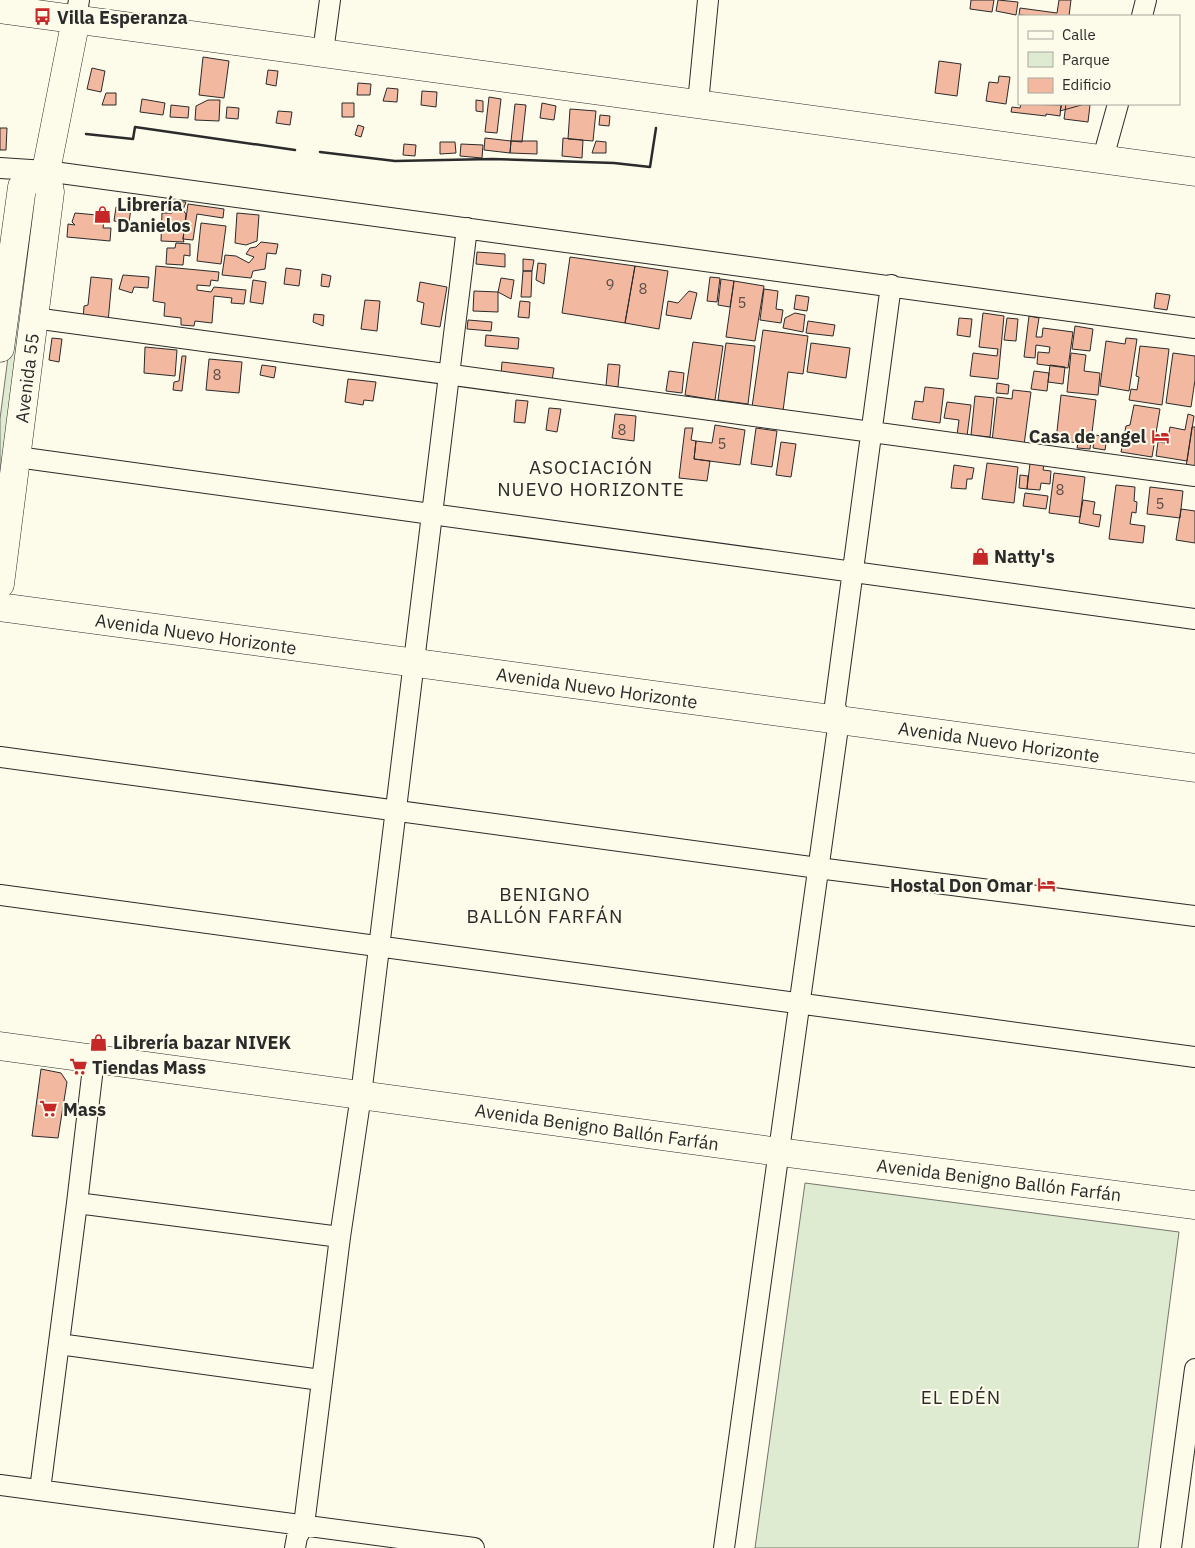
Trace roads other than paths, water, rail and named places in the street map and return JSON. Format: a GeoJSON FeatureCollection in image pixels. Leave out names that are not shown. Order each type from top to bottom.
{"type":"FeatureCollection","features":[{"type":"Feature","properties":{"kind":"street"},"geometry":{"type":"LineString","coordinates":[[324,52],[330,0]]}},
{"type":"Feature","properties":{"kind":"street"},"geometry":{"type":"LineString","coordinates":[[698,103],[708,0]]}},
{"type":"Feature","properties":{"kind":"street"},"geometry":{"type":"LineString","coordinates":[[1142,15],[1146,0]]}},
{"type":"Feature","properties":{"kind":"street"},"geometry":{"type":"LineString","coordinates":[[0,9],[78,10],[324,52],[1195,172]]}},
{"type":"Feature","properties":{"kind":"street","name":"Avenida 55"},"geometry":{"type":"LineString","coordinates":[[0,584],[50,192],[46,171],[78,10]]}},
{"type":"Feature","properties":{"kind":"street"},"geometry":{"type":"LineString","coordinates":[[1103,158],[1118,105]]}},
{"type":"Feature","properties":{"kind":"street"},"geometry":{"type":"LineString","coordinates":[[0,168],[46,171],[1195,328]]}},
{"type":"Feature","properties":{"kind":"street","name":"Avenida 55"},"geometry":{"type":"LineString","coordinates":[[0,348],[22,187],[30,179],[46,171]]}},
{"type":"Feature","properties":{"kind":"street"},"geometry":{"type":"LineString","coordinates":[[295,1548],[297,1537],[304,1525],[321,1380],[361,1095],[467,228]]}},
{"type":"Feature","properties":{"kind":"street"},"geometry":{"type":"LineString","coordinates":[[724,1548],[780,1152],[798,1003],[839,720],[835,705],[891,285]]}},
{"type":"Feature","properties":{"kind":"street"},"geometry":{"type":"LineString","coordinates":[[34,318],[1195,476]]}},
{"type":"Feature","properties":{"kind":"street"},"geometry":{"type":"LineString","coordinates":[[17,457],[431,516],[1195,618]]}},
{"type":"Feature","properties":{"kind":"street","name":"Avenida Nuevo Horizonte"},"geometry":{"type":"LineString","coordinates":[[0,607],[1195,768]]}},
{"type":"Feature","properties":{"kind":"street"},"geometry":{"type":"LineString","coordinates":[[0,757],[818,868],[1195,916]]}},
{"type":"Feature","properties":{"kind":"street"},"geometry":{"type":"LineString","coordinates":[[0,895],[1195,1058]]}},
{"type":"Feature","properties":{"kind":"street","name":"Avenida Benigno Ballón Farfán"},"geometry":{"type":"LineString","coordinates":[[0,1046],[780,1152],[1195,1205]]}},
{"type":"Feature","properties":{"kind":"street"},"geometry":{"type":"LineString","coordinates":[[40,1490],[94,1059]]}},
{"type":"Feature","properties":{"kind":"street"},"geometry":{"type":"LineString","coordinates":[[77,1203],[340,1237]]}},
{"type":"Feature","properties":{"kind":"street"},"geometry":{"type":"LineString","coordinates":[[59,1344],[321,1380]]}},
{"type":"Feature","properties":{"kind":"street"},"geometry":{"type":"LineString","coordinates":[[1171,1548],[1195,1369]]}},
{"type":"Feature","properties":{"kind":"street"},"geometry":{"type":"LineString","coordinates":[[0,1485],[474,1548]]}},
{"type":"Feature","properties":{"kind":"place","name":"Villa Esperanza"},"geometry":{"type":"Point","coordinates":[43,17]}},
{"type":"Feature","properties":{"kind":"place","name":"Librería Danielos"},"geometry":{"type":"Point","coordinates":[103,214]}},
{"type":"Feature","properties":{"kind":"place","name":"Casa de angel"},"geometry":{"type":"Point","coordinates":[1160,436]}},
{"type":"Feature","properties":{"kind":"place","name":"Natty's"},"geometry":{"type":"Point","coordinates":[980,556]}},
{"type":"Feature","properties":{"kind":"place","name":"Hostal Don Omar"},"geometry":{"type":"Point","coordinates":[1047,885]}},
{"type":"Feature","properties":{"kind":"place","name":"Librería bazar NIVEK"},"geometry":{"type":"Point","coordinates":[99,1042]}},
{"type":"Feature","properties":{"kind":"place","name":"Tiendas Mass"},"geometry":{"type":"Point","coordinates":[78,1067]}},
{"type":"Feature","properties":{"kind":"place","name":"Mass"},"geometry":{"type":"Point","coordinates":[49,1109]}},
{"type":"Feature","properties":{"kind":"district","name":"ASOCIACIÓN NUEVO HORIZONTE"},"geometry":{"type":"Point","coordinates":[591,478]}},
{"type":"Feature","properties":{"kind":"district","name":"BENIGNO BALLÓN FARFÁN"},"geometry":{"type":"Point","coordinates":[545,905]}},
{"type":"Feature","properties":{"kind":"district","name":"EL EDÉN"},"geometry":{"type":"Point","coordinates":[961,1397]}}]}
